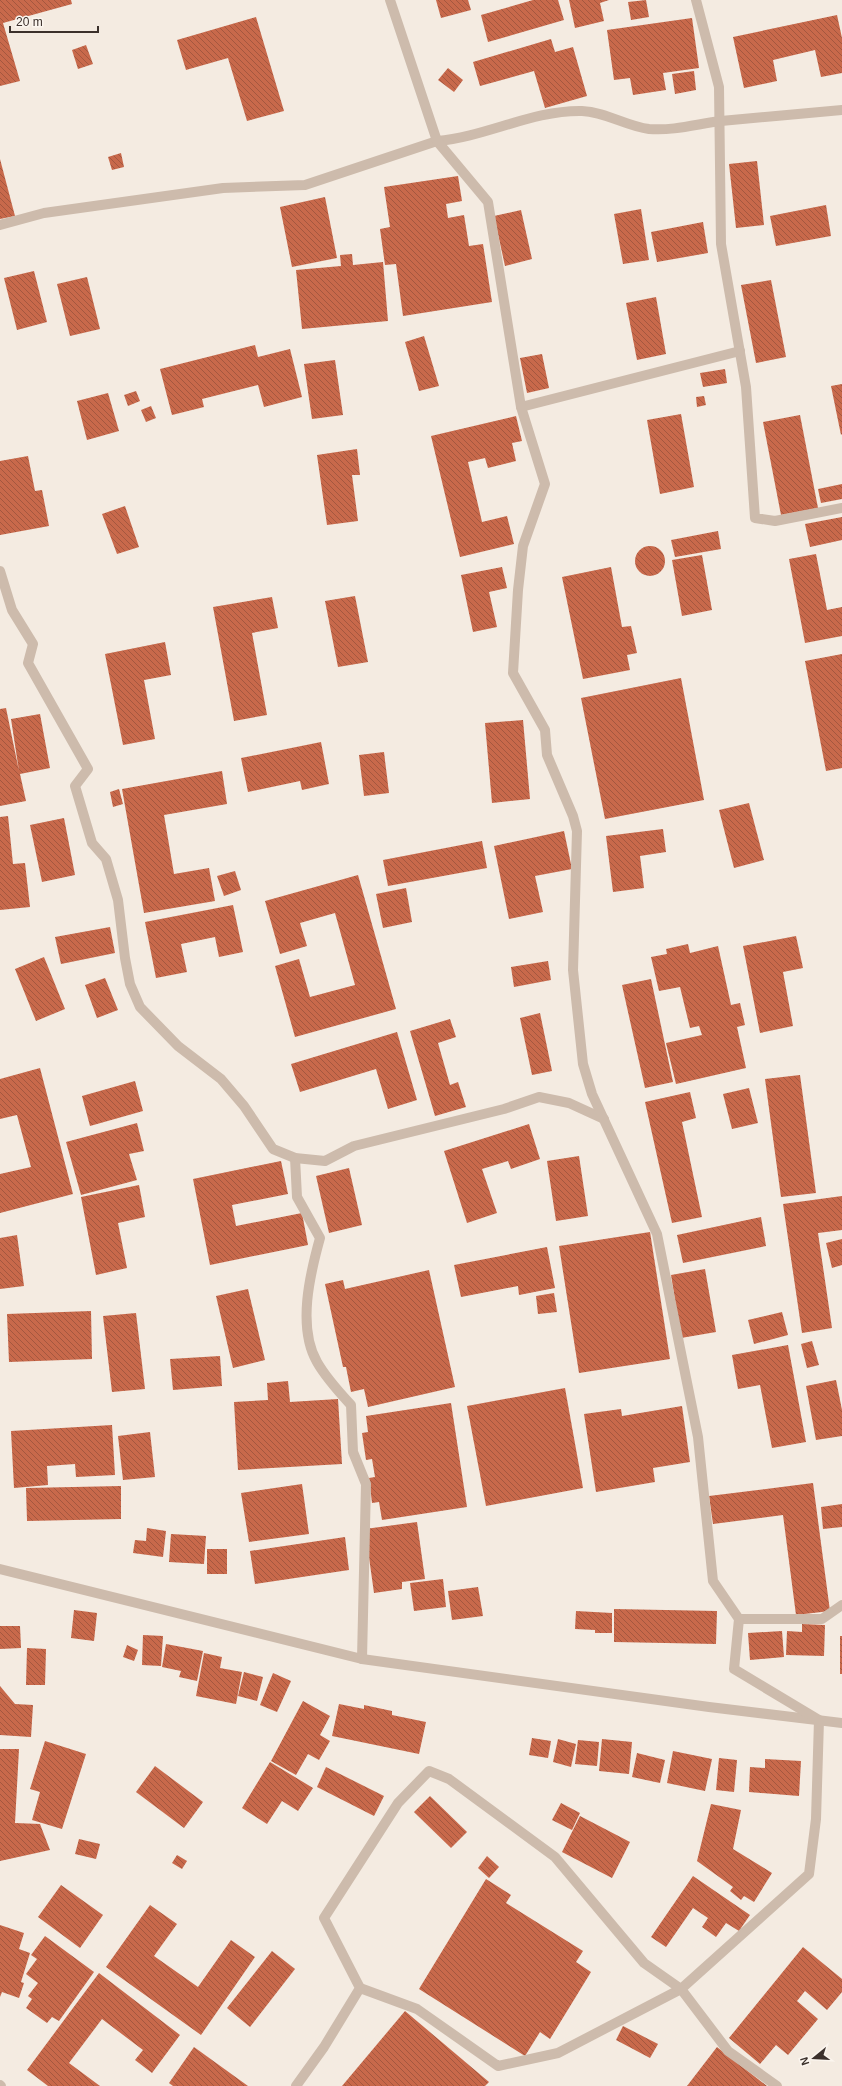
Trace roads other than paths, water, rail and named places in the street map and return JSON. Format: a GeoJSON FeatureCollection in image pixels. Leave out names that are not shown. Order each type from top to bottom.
{"type":"FeatureCollection","features":[{"type":"Feature","properties":{"kind":"street"},"geometry":{"type":"LineString","coordinates":[[390,0],[437,142],[488,202],[521,407],[545,484],[523,546],[518,590],[513,673],[544,730],[547,755],[577,830],[573,970],[583,1064],[592,1094],[656,1234],[698,1437],[713,1581],[739,1619],[734,1669],[819,1720]]}},
{"type":"Feature","properties":{"kind":"street"},"geometry":{"type":"LineString","coordinates":[[696,0],[720,88],[721,244],[746,388],[755,518],[775,521],[842,508]]}},
{"type":"Feature","properties":{"kind":"street"},"geometry":{"type":"LineString","coordinates":[[0,226],[44,213],[223,188],[305,185],[437,142],[460,139],[520,121],[582,111],[603,115],[621,123],[649,129],[677,128],[720,121],[842,110]]}},
{"type":"Feature","properties":{"kind":"street"},"geometry":{"type":"LineString","coordinates":[[521,407],[740,351]]}},
{"type":"Feature","properties":{"kind":"street"},"geometry":{"type":"LineString","coordinates":[[0,571],[12,610],[33,644],[28,663],[88,769],[75,786],[92,843],[106,859],[118,900],[125,958],[130,984],[140,1007],[178,1046],[221,1079],[244,1106],[273,1148],[295,1158],[325,1161],[354,1146],[504,1109],[538,1097],[569,1103],[604,1119]]}},
{"type":"Feature","properties":{"kind":"street"},"geometry":{"type":"LineString","coordinates":[[295,1158],[297,1197],[320,1238],[310,1275],[306,1333],[316,1361],[334,1387],[351,1405],[353,1452],[366,1484],[362,1659]]}},
{"type":"Feature","properties":{"kind":"street"},"geometry":{"type":"LineString","coordinates":[[0,1569],[362,1659],[709,1707],[842,1723]]}},
{"type":"Feature","properties":{"kind":"street"},"geometry":{"type":"LineString","coordinates":[[739,1619],[822,1619],[842,1605]]}},
{"type":"Feature","properties":{"kind":"street"},"geometry":{"type":"LineString","coordinates":[[777,2086],[728,2051],[681,1989],[644,1964],[554,1857],[449,1779],[429,1771],[398,1804],[324,1918],[360,1988],[417,2009],[498,2066],[558,2054],[681,1989],[809,1874],[816,1819],[819,1720]]}},
{"type":"Feature","properties":{"kind":"street"},"geometry":{"type":"LineString","coordinates":[[296,2086],[324,2047],[360,1988]]}}]}
